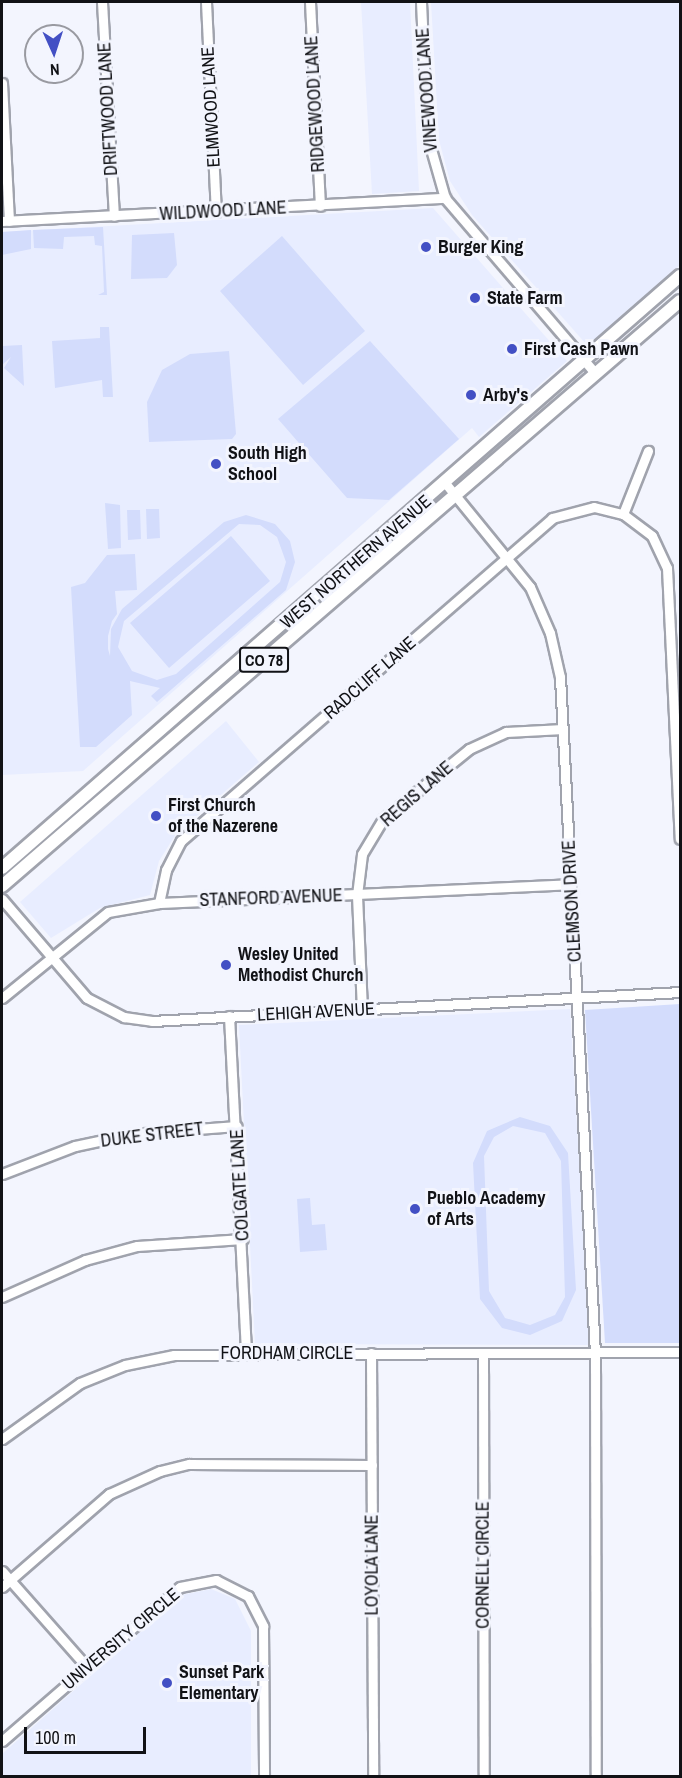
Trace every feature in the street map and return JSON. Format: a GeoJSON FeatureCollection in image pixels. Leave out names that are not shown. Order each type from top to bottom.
{"type":"FeatureCollection","features":[{"type":"Feature","properties":{"kind":"main road","name":"WEST NORTHERN AVENUE"},"geometry":{"type":"LineString","coordinates":[[2,868],[585,364],[681,276]]}},
{"type":"Feature","properties":{"kind":"main road","name":"WEST NORTHERN AVENUE"},"geometry":{"type":"LineString","coordinates":[[2,886],[681,301]]}},
{"type":"Feature","properties":{"kind":"main road"},"geometry":{"type":"LineString","coordinates":[[663,316],[681,310]]}},
{"type":"Feature","properties":{"kind":"street","name":"DRIFTWOOD LANE"},"geometry":{"type":"LineString","coordinates":[[102,2],[114,216]]}},
{"type":"Feature","properties":{"kind":"street","name":"ELMWOOD LANE"},"geometry":{"type":"LineString","coordinates":[[206,2],[216,212]]}},
{"type":"Feature","properties":{"kind":"street","name":"RIDGEWOOD LANE"},"geometry":{"type":"LineString","coordinates":[[310,2],[320,206]]}},
{"type":"Feature","properties":{"kind":"street","name":"VINEWOOD LANE"},"geometry":{"type":"LineString","coordinates":[[421,2],[427,135],[445,198],[595,373]]}},
{"type":"Feature","properties":{"kind":"street"},"geometry":{"type":"LineString","coordinates":[[2,83],[5,221]]}},
{"type":"Feature","properties":{"kind":"street","name":"WILDWOOD LANE"},"geometry":{"type":"LineString","coordinates":[[5,221],[216,212],[445,198]]}},
{"type":"Feature","properties":{"kind":"street"},"geometry":{"type":"LineString","coordinates":[[623,514],[648,451]]}},
{"type":"Feature","properties":{"kind":"street","name":"CLEMSON DRIVE"},"geometry":{"type":"LineString","coordinates":[[446,484],[530,587],[552,641],[563,729],[595,1353]]}},
{"type":"Feature","properties":{"kind":"street","name":"RADCLIFF LANE"},"geometry":{"type":"LineString","coordinates":[[159,903],[166,870],[181,840],[552,518],[594,507],[623,514],[652,536],[667,568],[681,839]]}},
{"type":"Feature","properties":{"kind":"street","name":"REGIS LANE"},"geometry":{"type":"LineString","coordinates":[[362,1010],[357,895],[362,854],[383,819],[469,749],[506,732],[563,729]]}},
{"type":"Feature","properties":{"kind":"street","name":"STANFORD AVENUE"},"geometry":{"type":"LineString","coordinates":[[2,998],[51,955],[108,912],[159,903],[571,884]]}},
{"type":"Feature","properties":{"kind":"street","name":"LEHIGH AVENUE"},"geometry":{"type":"LineString","coordinates":[[2,899],[87,998],[124,1017],[152,1021],[681,992]]}},
{"type":"Feature","properties":{"kind":"street","name":"COLGATE LANE"},"geometry":{"type":"LineString","coordinates":[[229,1016],[243,1239],[246,1354]]}},
{"type":"Feature","properties":{"kind":"street","name":"DUKE STREET"},"geometry":{"type":"LineString","coordinates":[[2,1174],[75,1146],[131,1134],[237,1126]]}},
{"type":"Feature","properties":{"kind":"street"},"geometry":{"type":"LineString","coordinates":[[2,1298],[85,1260],[137,1246],[243,1239]]}},
{"type":"Feature","properties":{"kind":"street","name":"FORDHAM CIRCLE"},"geometry":{"type":"LineString","coordinates":[[2,1439],[60,1394],[104,1372],[174,1355],[681,1352]]}},
{"type":"Feature","properties":{"kind":"street","name":"LOYOLA LANE"},"geometry":{"type":"LineString","coordinates":[[371,1353],[373,1776]]}},
{"type":"Feature","properties":{"kind":"street","name":"CORNELL CIRCLE"},"geometry":{"type":"LineString","coordinates":[[483,1353],[484,1776]]}},
{"type":"Feature","properties":{"kind":"street"},"geometry":{"type":"LineString","coordinates":[[595,1353],[596,1776]]}},
{"type":"Feature","properties":{"kind":"street"},"geometry":{"type":"LineString","coordinates":[[2,1587],[109,1494],[160,1471],[189,1464],[372,1465]]}},
{"type":"Feature","properties":{"kind":"street"},"geometry":{"type":"LineString","coordinates":[[2,1570],[87,1667]]}},
{"type":"Feature","properties":{"kind":"street","name":"UNIVERSITY CIRCLE"},"geometry":{"type":"LineString","coordinates":[[2,1741],[180,1587],[216,1580],[239,1589],[255,1605],[263,1626],[264,1776]]}},
{"type":"Feature","properties":{"kind":"shaded area"},"geometry":{"type":"Polygon","coordinates":[[[361,2],[410,2],[419,191],[372,194],[361,2]]]}},
{"type":"Feature","properties":{"kind":"shaded area"},"geometry":{"type":"Polygon","coordinates":[[[431,2],[680,2],[680,265],[607,333],[586,344],[472,215],[450,181],[439,140],[431,2]]]}},
{"type":"Feature","properties":{"kind":"shaded area","name":"South High School"},"geometry":{"type":"Polygon","coordinates":[[[433,208],[567,361],[479,437],[472,428],[83,771],[2,775],[2,232],[433,208]]]}},
{"type":"Feature","properties":{"kind":"shaded area"},"geometry":{"type":"Polygon","coordinates":[[[103,227],[107,295],[98,295],[104,292],[102,246],[95,245],[94,236],[64,237],[63,249],[34,248],[33,230],[103,227]]]}},
{"type":"Feature","properties":{"kind":"shaded area"},"geometry":{"type":"Polygon","coordinates":[[[31,230],[31,249],[2,255],[2,232],[31,230]]]}},
{"type":"Feature","properties":{"kind":"shaded area"},"geometry":{"type":"Polygon","coordinates":[[[174,233],[177,265],[167,278],[131,279],[132,235],[174,233]]]}},
{"type":"Feature","properties":{"kind":"shaded area"},"geometry":{"type":"Polygon","coordinates":[[[282,236],[365,331],[303,385],[220,291],[282,236]]]}},
{"type":"Feature","properties":{"kind":"shaded area"},"geometry":{"type":"Polygon","coordinates":[[[100,327],[109,327],[113,397],[103,397],[102,380],[55,388],[52,341],[100,338],[100,327]]]}},
{"type":"Feature","properties":{"kind":"shaded area"},"geometry":{"type":"Polygon","coordinates":[[[370,341],[459,439],[389,500],[347,498],[278,419],[370,341]]]}},
{"type":"Feature","properties":{"kind":"shaded area"},"geometry":{"type":"Polygon","coordinates":[[[22,345],[24,386],[4,368],[11,357],[2,365],[2,346],[22,345]]]}},
{"type":"Feature","properties":{"kind":"shaded area"},"geometry":{"type":"Polygon","coordinates":[[[229,351],[236,434],[232,439],[149,442],[147,402],[162,370],[190,354],[229,351]]]}},
{"type":"Feature","properties":{"kind":"shaded area"},"geometry":{"type":"Polygon","coordinates":[[[105,503],[120,505],[121,548],[108,549],[105,503]]]}},
{"type":"Feature","properties":{"kind":"shaded area"},"geometry":{"type":"Polygon","coordinates":[[[146,509],[159,509],[160,538],[147,539],[146,509]]]}},
{"type":"Feature","properties":{"kind":"shaded area"},"geometry":{"type":"Polygon","coordinates":[[[127,510],[140,510],[141,539],[128,540],[127,510]]]}},
{"type":"Feature","properties":{"kind":"shaded area"},"geometry":{"type":"Polygon","coordinates":[[[246,515],[275,524],[290,541],[295,562],[286,590],[157,702],[151,696],[160,688],[130,681],[132,715],[96,747],[80,747],[71,587],[85,583],[107,555],[135,554],[137,590],[115,591],[117,614],[112,621],[108,636],[110,656],[111,629],[122,609],[224,522],[246,515]],[[239,524],[124,621],[118,647],[132,671],[157,680],[176,674],[280,582],[286,562],[277,537],[260,525],[239,524]]]}},
{"type":"Feature","properties":{"kind":"shaded area"},"geometry":{"type":"Polygon","coordinates":[[[231,536],[270,581],[169,668],[130,623],[231,536]]]}},
{"type":"Feature","properties":{"kind":"shaded area"},"geometry":{"type":"Polygon","coordinates":[[[226,721],[259,762],[176,834],[159,861],[150,895],[100,908],[51,938],[20,902],[226,721]]]}},
{"type":"Feature","properties":{"kind":"shaded area"},"geometry":{"type":"Polygon","coordinates":[[[680,1004],[680,1343],[605,1343],[585,1010],[680,1004]]]}},
{"type":"Feature","properties":{"kind":"shaded area","name":"Pueblo Academy of Arts"},"geometry":{"type":"Polygon","coordinates":[[[570,1009],[590,1345],[255,1344],[239,1025],[570,1009]]]}},
{"type":"Feature","properties":{"kind":"shaded area"},"geometry":{"type":"Polygon","coordinates":[[[520,1117],[550,1126],[568,1153],[576,1290],[562,1321],[530,1335],[502,1328],[480,1299],[473,1163],[487,1131],[520,1117]],[[513,1126],[494,1137],[484,1156],[489,1291],[505,1318],[530,1325],[555,1315],[565,1297],[561,1161],[545,1133],[513,1126]]]}},
{"type":"Feature","properties":{"kind":"shaded area"},"geometry":{"type":"Polygon","coordinates":[[[310,1198],[312,1225],[325,1224],[327,1250],[300,1252],[297,1199],[310,1198]]]}},
{"type":"Feature","properties":{"kind":"shaded area","name":"Sunset Park Elementary"},"geometry":{"type":"Polygon","coordinates":[[[211,1589],[235,1599],[251,1631],[251,1776],[2,1776],[2,1754],[182,1595],[211,1589]]]}},
{"type":"Feature","properties":{"kind":"place","name":"Burger King"},"geometry":{"type":"Point","coordinates":[426,247]}},
{"type":"Feature","properties":{"kind":"place","name":"State Farm"},"geometry":{"type":"Point","coordinates":[475,298]}},
{"type":"Feature","properties":{"kind":"place","name":"First Cash Pawn"},"geometry":{"type":"Point","coordinates":[512,349]}},
{"type":"Feature","properties":{"kind":"place","name":"Arby's"},"geometry":{"type":"Point","coordinates":[471,395]}},
{"type":"Feature","properties":{"kind":"place","name":"South High School"},"geometry":{"type":"Point","coordinates":[216,464]}},
{"type":"Feature","properties":{"kind":"place","name":"First Church of the Nazerene"},"geometry":{"type":"Point","coordinates":[156,816]}},
{"type":"Feature","properties":{"kind":"place","name":"Wesley United Methodist Church"},"geometry":{"type":"Point","coordinates":[226,965]}},
{"type":"Feature","properties":{"kind":"place","name":"Pueblo Academy of Arts"},"geometry":{"type":"Point","coordinates":[415,1209]}},
{"type":"Feature","properties":{"kind":"place","name":"Sunset Park Elementary"},"geometry":{"type":"Point","coordinates":[167,1683]}}]}
